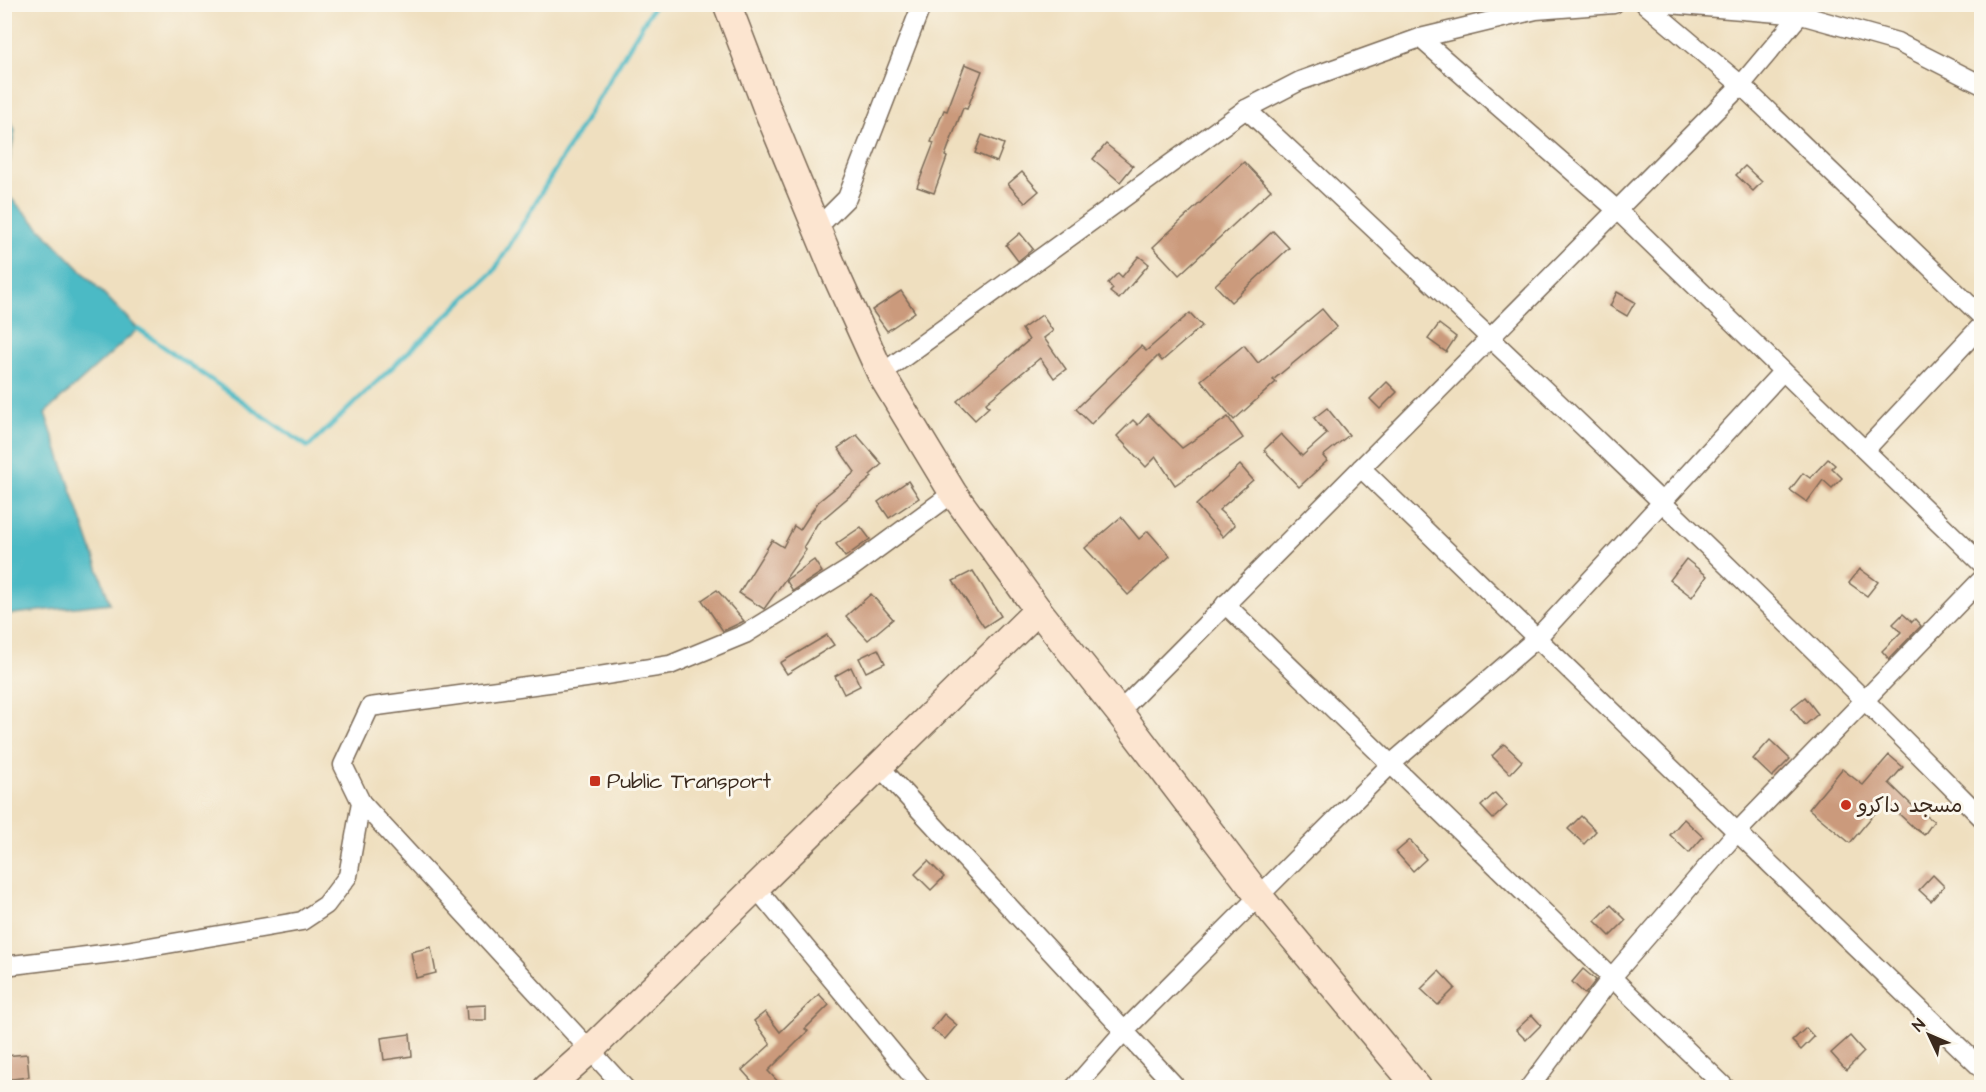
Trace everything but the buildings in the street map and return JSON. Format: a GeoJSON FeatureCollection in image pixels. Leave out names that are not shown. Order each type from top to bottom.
{"type":"FeatureCollection","features":[{"type":"Feature","properties":{"kind":"main road"},"geometry":{"type":"LineString","coordinates":[[727,4],[816,229],[881,374],[953,493],[1038,610],[1258,895],[1418,1088]]}},
{"type":"Feature","properties":{"kind":"main road"},"geometry":{"type":"LineString","coordinates":[[547,1088],[590,1050],[1038,610]]}},
{"type":"Feature","properties":{"kind":"street"},"geometry":{"type":"LineString","coordinates":[[816,229],[846,198],[922,4]]}},
{"type":"Feature","properties":{"kind":"street"},"geometry":{"type":"LineString","coordinates":[[881,374],[1246,109],[1300,81],[1420,38],[1536,10],[1614,4]]}},
{"type":"Feature","properties":{"kind":"street"},"geometry":{"type":"LineString","coordinates":[[1645,4],[1741,85],[1982,317]]}},
{"type":"Feature","properties":{"kind":"street"},"geometry":{"type":"LineString","coordinates":[[1669,4],[1805,10],[1897,42],[1982,85]]}},
{"type":"Feature","properties":{"kind":"street"},"geometry":{"type":"LineString","coordinates":[[1119,712],[1741,85],[1805,10]]}},
{"type":"Feature","properties":{"kind":"street"},"geometry":{"type":"LineString","coordinates":[[1420,38],[1617,210],[1982,564]]}},
{"type":"Feature","properties":{"kind":"street"},"geometry":{"type":"LineString","coordinates":[[1246,109],[1490,337],[1866,700],[1982,818]]}},
{"type":"Feature","properties":{"kind":"street"},"geometry":{"type":"LineString","coordinates":[[1865,450],[1982,326]]}},
{"type":"Feature","properties":{"kind":"street"},"geometry":{"type":"LineString","coordinates":[[1074,1088],[1125,1029],[1391,764],[1537,638],[1783,371]]}},
{"type":"Feature","properties":{"kind":"street"},"geometry":{"type":"LineString","coordinates":[[1361,468],[1982,1069]]}},
{"type":"Feature","properties":{"kind":"street"},"geometry":{"type":"LineString","coordinates":[[625,1088],[362,802],[343,765],[370,707],[670,665],[745,634],[851,568],[953,493]]}},
{"type":"Feature","properties":{"kind":"street"},"geometry":{"type":"LineString","coordinates":[[1529,1088],[1612,977],[1737,832],[1982,579]]}},
{"type":"Feature","properties":{"kind":"street"},"geometry":{"type":"LineString","coordinates":[[1226,604],[1726,1088]]}},
{"type":"Feature","properties":{"kind":"street"},"geometry":{"type":"LineString","coordinates":[[879,766],[1125,1029],[1177,1088]]}},
{"type":"Feature","properties":{"kind":"street"},"geometry":{"type":"LineString","coordinates":[[4,966],[120,952],[302,921],[326,904],[348,876],[362,802]]}},
{"type":"Feature","properties":{"kind":"street"},"geometry":{"type":"LineString","coordinates":[[756,888],[922,1088]]}},
{"type":"Feature","properties":{"kind":"water"},"geometry":{"type":"Polygon","coordinates":[[[5,112],[15,130],[5,187],[5,112]]]}},
{"type":"Feature","properties":{"kind":"water"},"geometry":{"type":"Polygon","coordinates":[[[4,191],[138,329],[45,413],[110,603],[5,615],[4,191]]]}},
{"type":"Feature","properties":{"kind":"waterway"},"geometry":{"type":"LineString","coordinates":[[138,329],[308,447],[494,271],[655,4]]}},
{"type":"Feature","properties":{"kind":"waterway"},"geometry":{"type":"LineString","coordinates":[[1972,4],[1982,9]]}},
{"type":"Feature","properties":{"kind":"place","name":"Public Transport"},"geometry":{"type":"Point","coordinates":[595,781]}},
{"type":"Feature","properties":{"kind":"place","name":"مسجد داكرو"},"geometry":{"type":"Point","coordinates":[1846,805]}}]}
